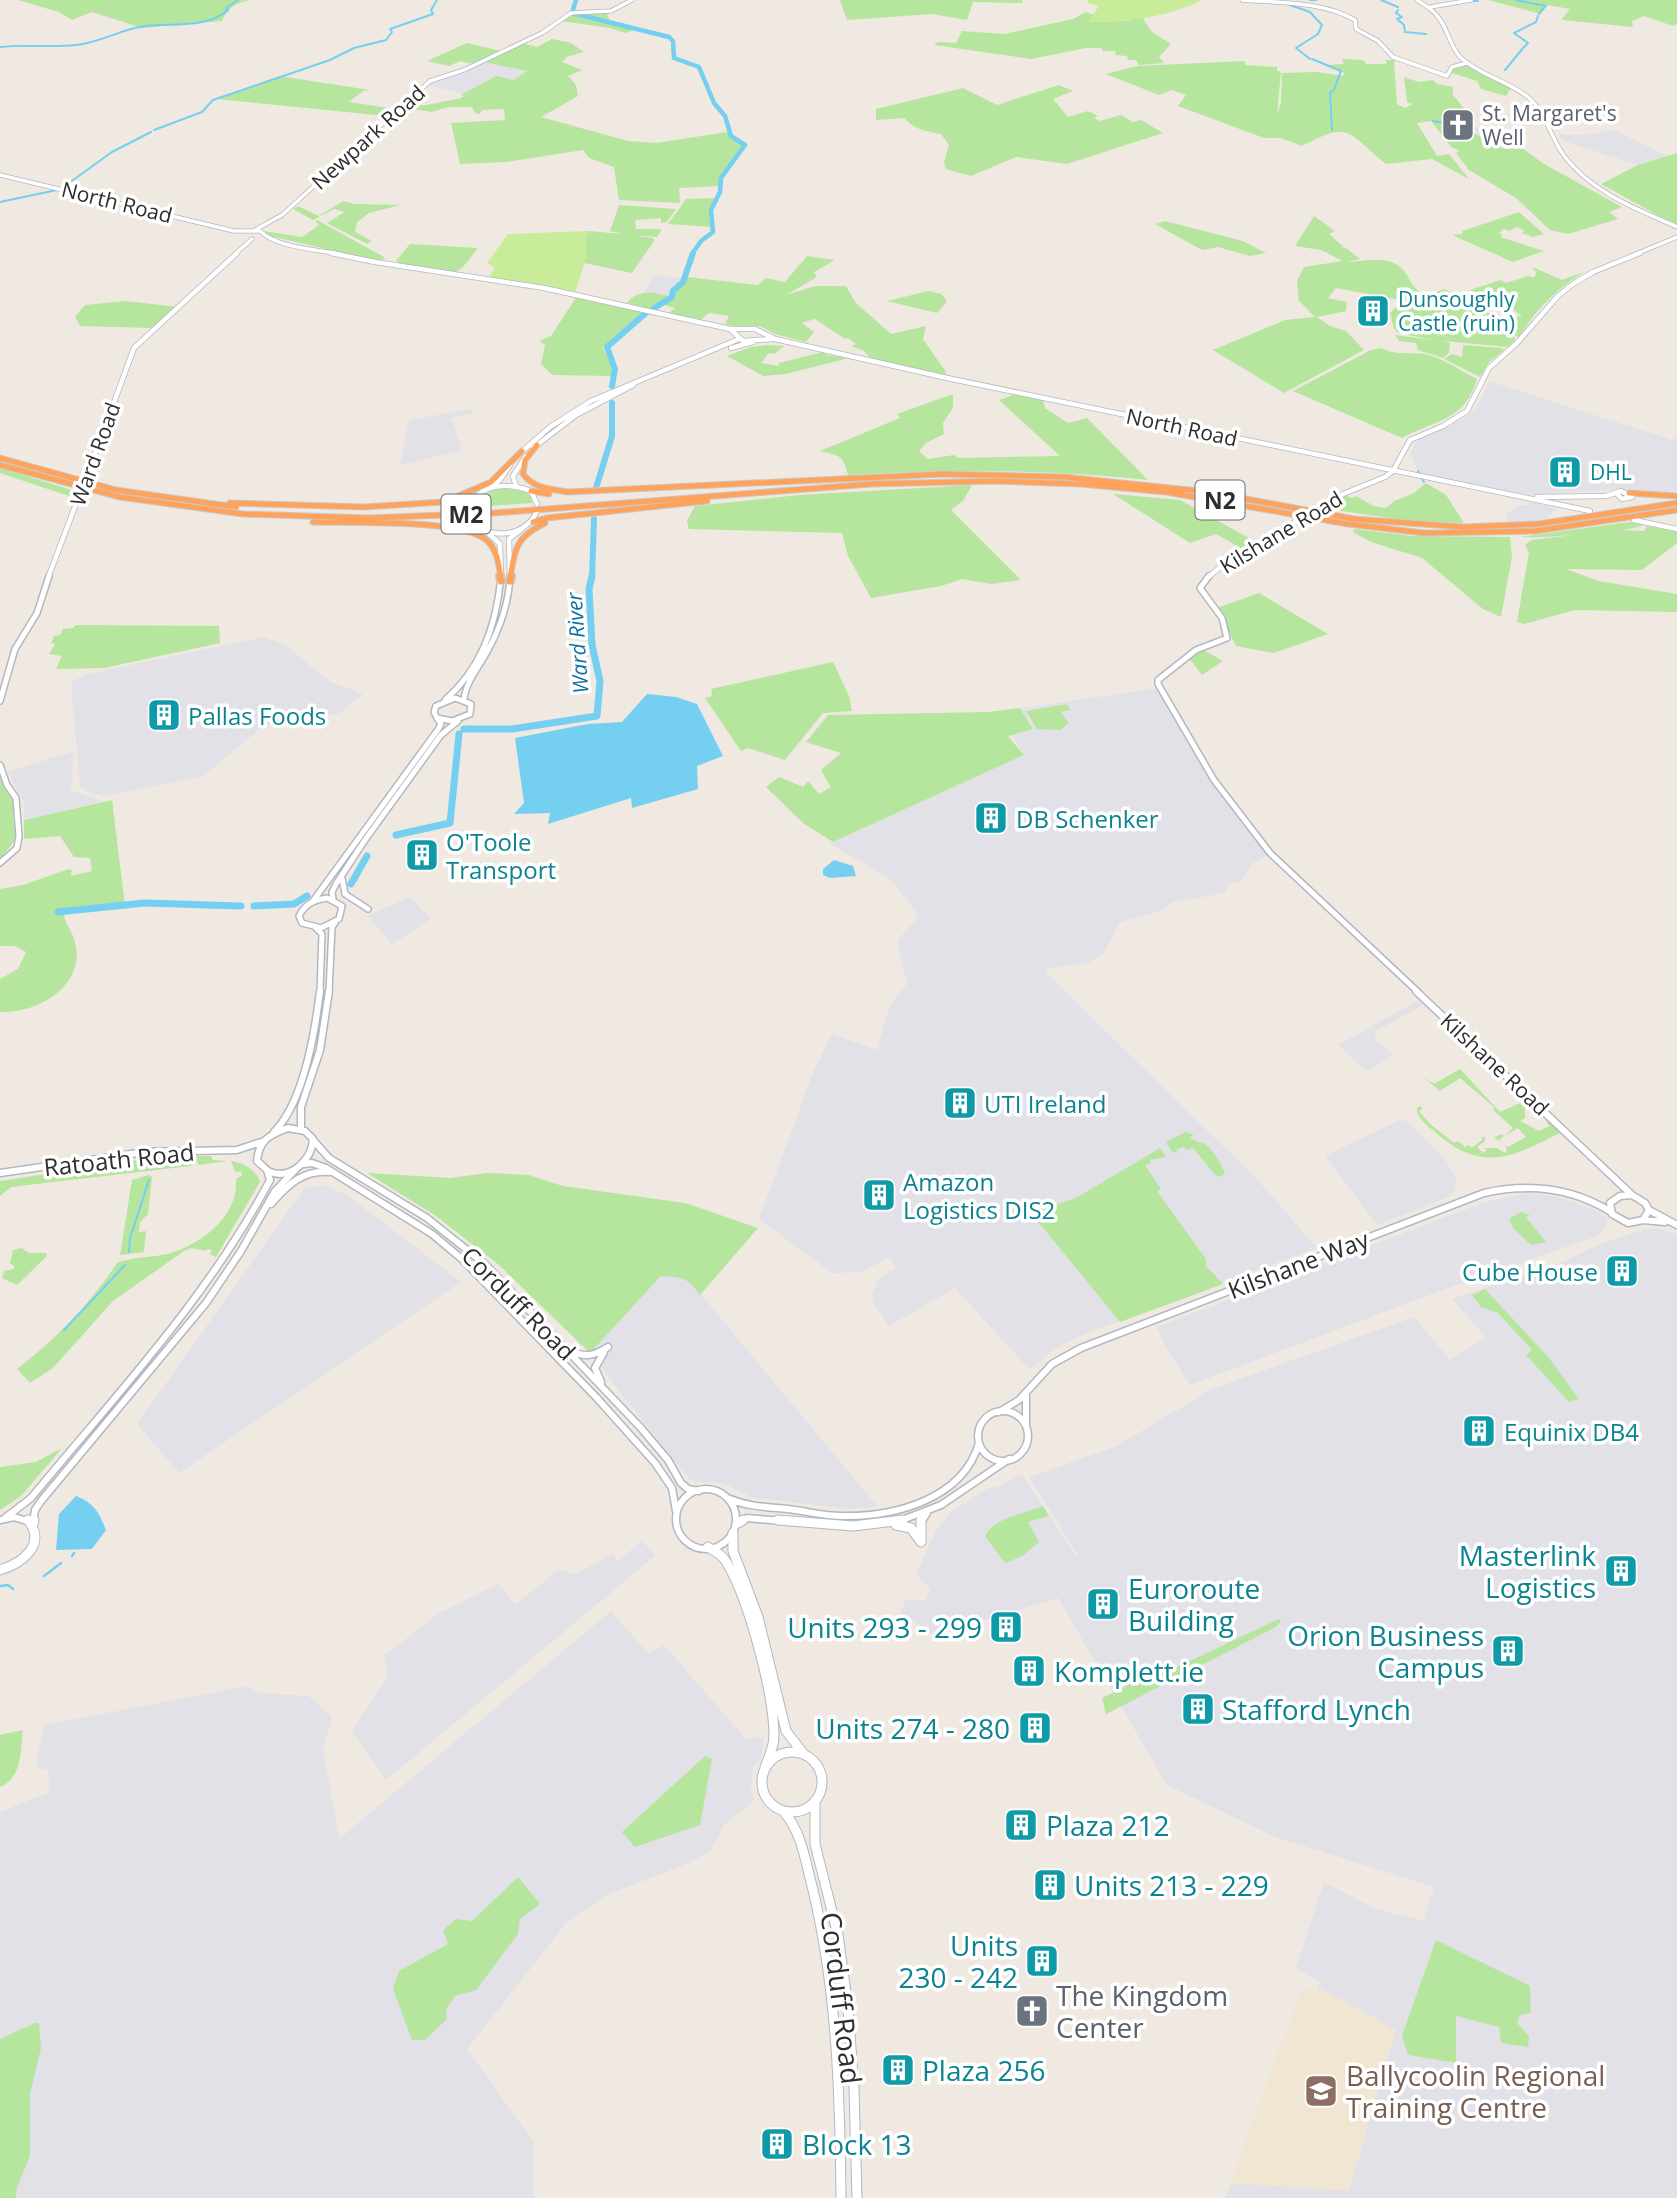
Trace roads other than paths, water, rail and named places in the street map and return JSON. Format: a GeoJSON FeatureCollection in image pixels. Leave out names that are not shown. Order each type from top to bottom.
{"type":"FeatureCollection","features":[{"type":"Feature","properties":{"kind":"highway"},"geometry":{"type":"LineString","coordinates":[[537,445],[525,460],[522,470],[528,481],[541,488],[568,492],[650,490]]}},
{"type":"Feature","properties":{"kind":"highway"},"geometry":{"type":"LineString","coordinates":[[377,506],[428,502],[464,495],[491,481],[522,451]]}},
{"type":"Feature","properties":{"kind":"highway","name":"M2"},"geometry":{"type":"LineString","coordinates":[[0,458],[61,477],[180,500],[261,509],[418,512],[897,478],[1008,475]]}},
{"type":"Feature","properties":{"kind":"highway","name":"M2"},"geometry":{"type":"LineString","coordinates":[[0,465],[50,481],[127,499],[261,514],[418,516],[936,481]]}},
{"type":"Feature","properties":{"kind":"highway"},"geometry":{"type":"LineString","coordinates":[[531,491],[552,495],[920,475],[1008,475]]}},
{"type":"Feature","properties":{"kind":"highway","name":"N2"},"geometry":{"type":"LineString","coordinates":[[1008,475],[1160,486],[1354,519],[1419,526],[1485,527],[1538,524],[1677,503]]}},
{"type":"Feature","properties":{"kind":"highway"},"geometry":{"type":"LineString","coordinates":[[533,522],[804,491],[936,481]]}},
{"type":"Feature","properties":{"kind":"highway","name":"N2"},"geometry":{"type":"LineString","coordinates":[[936,481],[1031,481],[1133,489],[1226,501],[1347,524],[1423,533],[1530,531],[1677,510]]}},
{"type":"Feature","properties":{"kind":"highway"},"geometry":{"type":"LineString","coordinates":[[120,490],[253,505],[377,506],[459,501],[475,496]]}},
{"type":"Feature","properties":{"kind":"highway"},"geometry":{"type":"LineString","coordinates":[[1629,493],[1677,496]]}},
{"type":"Feature","properties":{"kind":"highway"},"geometry":{"type":"LineString","coordinates":[[127,499],[230,516],[385,526],[451,527],[481,535],[497,553],[501,581]]}},
{"type":"Feature","properties":{"kind":"highway"},"geometry":{"type":"LineString","coordinates":[[510,579],[513,549],[529,531],[554,520],[592,514]]}},
{"type":"Feature","properties":{"kind":"highway"},"geometry":{"type":"LineString","coordinates":[[385,526],[456,525],[479,528]]}},
{"type":"Feature","properties":{"kind":"street","name":"Newpark Road"},"geometry":{"type":"LineString","coordinates":[[248,232],[265,226],[282,215],[430,81],[464,70],[541,33],[572,13],[611,11],[632,0]]}},
{"type":"Feature","properties":{"kind":"street"},"geometry":{"type":"LineString","coordinates":[[1242,0],[1292,5],[1350,16],[1356,21],[1356,29],[1378,41],[1393,57],[1447,76],[1452,67],[1467,63]]}},
{"type":"Feature","properties":{"kind":"street"},"geometry":{"type":"LineString","coordinates":[[1417,0],[1444,22],[1456,53],[1467,63],[1531,99],[1562,153],[1587,179],[1618,199],[1677,228]]}},
{"type":"Feature","properties":{"kind":"street"},"geometry":{"type":"LineString","coordinates":[[1430,8],[1471,0]]}},
{"type":"Feature","properties":{"kind":"street","name":"North Road"},"geometry":{"type":"LineString","coordinates":[[0,175],[234,231]]}},
{"type":"Feature","properties":{"kind":"street","name":"Newpark Road"},"geometry":{"type":"LineString","coordinates":[[263,233],[265,226]]}},
{"type":"Feature","properties":{"kind":"street"},"geometry":{"type":"LineString","coordinates":[[254,230],[270,238]]}},
{"type":"Feature","properties":{"kind":"street"},"geometry":{"type":"LineString","coordinates":[[234,231],[248,232],[245,239],[234,231]]}},
{"type":"Feature","properties":{"kind":"street"},"geometry":{"type":"LineString","coordinates":[[258,238],[263,233]]}},
{"type":"Feature","properties":{"kind":"street"},"geometry":{"type":"LineString","coordinates":[[1393,471],[1410,440],[1443,426],[1467,411],[1489,368],[1516,344],[1565,290],[1593,272],[1677,237]]}},
{"type":"Feature","properties":{"kind":"street"},"geometry":{"type":"LineString","coordinates":[[258,238],[270,238],[397,267],[534,286],[730,329],[755,329],[764,333],[761,340]]}},
{"type":"Feature","properties":{"kind":"street","name":"Ward Road"},"geometry":{"type":"LineString","coordinates":[[0,701],[15,649],[37,613],[43,589],[134,348],[224,267],[245,239],[258,238]]}},
{"type":"Feature","properties":{"kind":"street"},"geometry":{"type":"LineString","coordinates":[[730,329],[738,337],[753,342]]}},
{"type":"Feature","properties":{"kind":"street"},"geometry":{"type":"LineString","coordinates":[[470,509],[475,496],[500,480],[522,451],[550,426],[591,401],[738,337],[744,330]]}},
{"type":"Feature","properties":{"kind":"street","name":"North Road"},"geometry":{"type":"LineString","coordinates":[[764,333],[775,339],[937,376],[1590,511]]}},
{"type":"Feature","properties":{"kind":"street","name":"North Road"},"geometry":{"type":"LineString","coordinates":[[516,486],[512,479],[514,472],[537,445],[576,415],[618,392],[753,342],[775,339]]}},
{"type":"Feature","properties":{"kind":"street","name":"Kilshane Road"},"geometry":{"type":"LineString","coordinates":[[1393,471],[1378,481],[1343,494],[1321,506],[1227,562],[1206,579],[1200,588],[1221,617],[1227,638],[1187,657],[1158,680],[1158,684],[1214,780],[1269,853],[1632,1195]]}},
{"type":"Feature","properties":{"kind":"street"},"geometry":{"type":"LineString","coordinates":[[490,488],[516,486],[531,491],[537,504]]}},
{"type":"Feature","properties":{"kind":"street"},"geometry":{"type":"LineString","coordinates":[[1616,493],[1622,499]]}},
{"type":"Feature","properties":{"kind":"street"},"geometry":{"type":"LineString","coordinates":[[1521,497],[1606,496],[1629,493],[1632,498],[1577,498],[1558,505]]}},
{"type":"Feature","properties":{"kind":"street"},"geometry":{"type":"LineString","coordinates":[[1558,505],[1559,500],[1565,496]]}},
{"type":"Feature","properties":{"kind":"street"},"geometry":{"type":"LineString","coordinates":[[1574,508],[1570,501],[1577,498]]}},
{"type":"Feature","properties":{"kind":"street"},"geometry":{"type":"LineString","coordinates":[[464,699],[465,689],[488,651],[501,622],[510,579],[509,539],[533,522],[537,511]]}},
{"type":"Feature","properties":{"kind":"street"},"geometry":{"type":"LineString","coordinates":[[257,1161],[256,1152],[261,1142],[288,1116],[314,1037],[322,977],[322,934],[316,928],[302,923],[299,916],[303,908],[327,885],[355,841],[439,728],[435,709],[460,688],[489,636],[496,614],[501,581],[501,546],[499,539],[472,523],[470,516]]}},
{"type":"Feature","properties":{"kind":"street"},"geometry":{"type":"LineString","coordinates":[[1634,520],[1677,529]]}},
{"type":"Feature","properties":{"kind":"street"},"geometry":{"type":"LineString","coordinates":[[487,532],[505,533],[522,529]]}},
{"type":"Feature","properties":{"kind":"street"},"geometry":{"type":"LineString","coordinates":[[333,899],[332,892],[356,852],[441,735],[472,710],[471,704],[464,699],[446,700]]}},
{"type":"Feature","properties":{"kind":"street"},"geometry":{"type":"LineString","coordinates":[[437,718],[458,721]]}},
{"type":"Feature","properties":{"kind":"street"},"geometry":{"type":"LineString","coordinates":[[0,765],[7,785],[16,798],[19,836],[17,848],[0,863]]}},
{"type":"Feature","properties":{"kind":"street"},"geometry":{"type":"LineString","coordinates":[[356,852],[341,886],[349,899],[368,909]]}},
{"type":"Feature","properties":{"kind":"street"},"geometry":{"type":"LineString","coordinates":[[301,1129],[299,1115],[321,1048],[329,1008],[332,927],[343,911],[342,906],[333,899],[313,901]]}},
{"type":"Feature","properties":{"kind":"street"},"geometry":{"type":"LineString","coordinates":[[316,928],[335,923]]}},
{"type":"Feature","properties":{"kind":"street"},"geometry":{"type":"LineString","coordinates":[[0,1570],[10,1568],[29,1555],[36,1538],[33,1524],[35,1510],[41,1501],[206,1303],[280,1184],[313,1153],[313,1140],[301,1129],[288,1128],[274,1132]]}},
{"type":"Feature","properties":{"kind":"street","name":"Corduff Road"},"geometry":{"type":"LineString","coordinates":[[313,1140],[329,1158],[449,1235],[499,1278],[654,1443],[681,1483],[688,1489],[699,1491]]}},
{"type":"Feature","properties":{"kind":"street","name":"Ratoath Road"},"geometry":{"type":"LineString","coordinates":[[0,1173],[145,1152],[237,1150],[261,1142]]}},
{"type":"Feature","properties":{"kind":"street"},"geometry":{"type":"LineString","coordinates":[[3,1519],[31,1497],[196,1299],[231,1249],[270,1180],[267,1170],[237,1150]]}},
{"type":"Feature","properties":{"kind":"street","name":"Corduff Road"},"geometry":{"type":"LineString","coordinates":[[300,1166],[318,1164],[336,1174],[432,1234],[472,1268],[655,1463],[672,1488],[676,1511]]}},
{"type":"Feature","properties":{"kind":"street"},"geometry":{"type":"LineString","coordinates":[[267,1170],[284,1172],[300,1166]]}},
{"type":"Feature","properties":{"kind":"street"},"geometry":{"type":"LineString","coordinates":[[260,1219],[285,1188],[302,1175],[316,1171],[336,1174]]}},
{"type":"Feature","properties":{"kind":"street"},"geometry":{"type":"LineString","coordinates":[[1620,1186],[1611,1212],[1619,1220],[1628,1223],[1643,1220],[1677,1225]]}},
{"type":"Feature","properties":{"kind":"street","name":"Kilshane Way"},"geometry":{"type":"LineString","coordinates":[[999,1412],[1009,1409],[1026,1395],[1054,1363],[1081,1348],[1484,1193],[1507,1188],[1555,1190],[1588,1199],[1611,1212]]}},
{"type":"Feature","properties":{"kind":"street"},"geometry":{"type":"LineString","coordinates":[[1616,1198],[1632,1195],[1667,1222]]}},
{"type":"Feature","properties":{"kind":"street","name":"Kilshane Way"},"geometry":{"type":"LineString","coordinates":[[1588,1199],[1616,1198]]}},
{"type":"Feature","properties":{"kind":"street"},"geometry":{"type":"LineString","coordinates":[[1643,1220],[1649,1210]]}},
{"type":"Feature","properties":{"kind":"street"},"geometry":{"type":"LineString","coordinates":[[536,1318],[579,1356],[594,1356],[608,1348],[596,1363],[596,1373],[622,1407]]}},
{"type":"Feature","properties":{"kind":"street"},"geometry":{"type":"LineString","coordinates":[[979,1443],[971,1465],[951,1484],[924,1500],[888,1512],[857,1516],[824,1515],[751,1507],[715,1491],[699,1491],[686,1495],[676,1511],[678,1534],[689,1545],[717,1548],[733,1533],[738,1523],[747,1518],[760,1518],[825,1527],[904,1525],[911,1528],[921,1542],[920,1520],[988,1470],[1023,1452],[1028,1445],[1030,1437],[1026,1426],[1026,1395]]}},
{"type":"Feature","properties":{"kind":"street"},"geometry":{"type":"LineString","coordinates":[[1009,1459],[993,1457],[979,1443],[977,1434],[981,1422],[999,1412],[1014,1415],[1026,1426]]}},
{"type":"Feature","properties":{"kind":"street"},"geometry":{"type":"LineString","coordinates":[[730,1499],[736,1509],[738,1523]]}},
{"type":"Feature","properties":{"kind":"street"},"geometry":{"type":"LineString","coordinates":[[881,1526],[929,1512]]}},
{"type":"Feature","properties":{"kind":"street"},"geometry":{"type":"LineString","coordinates":[[3,1519],[21,1517],[33,1524]]}},
{"type":"Feature","properties":{"kind":"street"},"geometry":{"type":"LineString","coordinates":[[708,1547],[725,1559],[747,1614],[760,1664],[774,1731],[772,1751],[762,1779],[764,1793],[772,1805],[784,1812],[801,1811],[814,1801],[820,1791],[821,1776],[815,1762],[803,1753],[786,1731],[758,1617],[733,1551],[733,1533]]}},
{"type":"Feature","properties":{"kind":"street"},"geometry":{"type":"LineString","coordinates":[[765,1767],[771,1760],[786,1752],[803,1753]]}},
{"type":"Feature","properties":{"kind":"street","name":"Corduff Road"},"geometry":{"type":"LineString","coordinates":[[814,1801],[815,1844],[838,1935],[848,2007],[854,2089],[857,2198]]}},
{"type":"Feature","properties":{"kind":"street","name":"Corduff Road"},"geometry":{"type":"LineString","coordinates":[[784,1812],[798,1831],[814,1891],[829,1972],[839,2091],[841,2198]]}},
{"type":"Feature","properties":{"kind":"water"},"geometry":{"type":"Polygon","coordinates":[[[647,694],[676,697],[697,704],[723,756],[697,766],[698,789],[632,808],[631,798],[548,824],[550,813],[514,814],[524,803],[515,738],[588,724],[622,722],[647,694]]]}},
{"type":"Feature","properties":{"kind":"water"},"geometry":{"type":"Polygon","coordinates":[[[834,860],[853,866],[856,876],[830,878],[823,875],[823,869],[834,860]]]}},
{"type":"Feature","properties":{"kind":"water"},"geometry":{"type":"Polygon","coordinates":[[[76,1496],[95,1509],[106,1530],[92,1549],[56,1550],[59,1514],[76,1496]]]}},
{"type":"Feature","properties":{"kind":"waterway"},"geometry":{"type":"LineString","coordinates":[[0,47],[76,45],[139,27],[198,23],[219,16],[238,0]]}},
{"type":"Feature","properties":{"kind":"waterway"},"geometry":{"type":"LineString","coordinates":[[154,130],[202,112],[213,100],[330,60],[354,48],[386,40],[392,32],[390,29],[433,14],[431,10],[437,0]]}},
{"type":"Feature","properties":{"kind":"waterway","name":"Ward River"},"geometry":{"type":"LineString","coordinates":[[576,0],[572,13],[669,37],[673,41],[674,58],[699,67],[714,103],[725,116],[731,136],[745,145],[721,178],[720,192],[711,210],[713,232],[701,241],[692,254]]}},
{"type":"Feature","properties":{"kind":"waterway"},"geometry":{"type":"LineString","coordinates":[[1310,0],[1316,0]]}},
{"type":"Feature","properties":{"kind":"waterway"},"geometry":{"type":"LineString","coordinates":[[1381,0],[1398,7]]}},
{"type":"Feature","properties":{"kind":"waterway"},"geometry":{"type":"LineString","coordinates":[[1515,0],[1541,5]]}},
{"type":"Feature","properties":{"kind":"waterway"},"geometry":{"type":"LineString","coordinates":[[1287,4],[1310,12],[1322,25],[1318,34],[1296,48],[1310,59]]}},
{"type":"Feature","properties":{"kind":"waterway"},"geometry":{"type":"LineString","coordinates":[[1539,14],[1545,6],[1543,5]]}},
{"type":"Feature","properties":{"kind":"waterway"},"geometry":{"type":"LineString","coordinates":[[1398,10],[1396,13],[1402,17],[1397,19],[1404,25],[1405,32],[1426,34]]}},
{"type":"Feature","properties":{"kind":"waterway"},"geometry":{"type":"LineString","coordinates":[[1505,70],[1528,43],[1514,33],[1536,22],[1538,16]]}},
{"type":"Feature","properties":{"kind":"waterway"},"geometry":{"type":"LineString","coordinates":[[1312,59],[1341,71],[1334,90],[1330,93],[1332,130]]}},
{"type":"Feature","properties":{"kind":"waterway"},"geometry":{"type":"LineString","coordinates":[[1433,121],[1458,125]]}},
{"type":"Feature","properties":{"kind":"waterway"},"geometry":{"type":"LineString","coordinates":[[62,188],[112,152],[151,132]]}},
{"type":"Feature","properties":{"kind":"waterway"},"geometry":{"type":"LineString","coordinates":[[0,202],[57,190]]}},
{"type":"Feature","properties":{"kind":"waterway","name":"Ward River"},"geometry":{"type":"LineString","coordinates":[[653,309],[672,297],[673,291],[683,282],[693,253]]}},
{"type":"Feature","properties":{"kind":"waterway","name":"Ward River"},"geometry":{"type":"LineString","coordinates":[[612,386],[615,369],[607,347],[646,313]]}},
{"type":"Feature","properties":{"kind":"waterway","name":"Ward River"},"geometry":{"type":"LineString","coordinates":[[596,488],[612,436],[612,403]]}},
{"type":"Feature","properties":{"kind":"waterway"},"geometry":{"type":"LineString","coordinates":[[1418,471],[1424,482]]}},
{"type":"Feature","properties":{"kind":"waterway","name":"Ward River"},"geometry":{"type":"LineString","coordinates":[[592,578],[594,519]]}},
{"type":"Feature","properties":{"kind":"waterway","name":"Ward River"},"geometry":{"type":"LineString","coordinates":[[464,729],[512,729],[597,716],[600,681],[592,645],[589,589],[592,576]]}},
{"type":"Feature","properties":{"kind":"waterway","name":"Ward River"},"geometry":{"type":"LineString","coordinates":[[396,835],[450,823],[459,734]]}},
{"type":"Feature","properties":{"kind":"waterway","name":"Ward River"},"geometry":{"type":"LineString","coordinates":[[351,884],[367,856]]}},
{"type":"Feature","properties":{"kind":"waterway","name":"Ward River"},"geometry":{"type":"LineString","coordinates":[[254,906],[294,904],[307,896]]}},
{"type":"Feature","properties":{"kind":"waterway","name":"Ward River"},"geometry":{"type":"LineString","coordinates":[[58,912],[144,903],[241,906]]}},
{"type":"Feature","properties":{"kind":"waterway"},"geometry":{"type":"LineString","coordinates":[[152,1169],[157,1157]]}},
{"type":"Feature","properties":{"kind":"waterway"},"geometry":{"type":"LineString","coordinates":[[129,1252],[130,1238],[149,1180]]}},
{"type":"Feature","properties":{"kind":"waterway"},"geometry":{"type":"LineString","coordinates":[[64,1330],[125,1265]]}},
{"type":"Feature","properties":{"kind":"waterway"},"geometry":{"type":"LineString","coordinates":[[44,1576],[61,1563]]}},
{"type":"Feature","properties":{"kind":"waterway"},"geometry":{"type":"LineString","coordinates":[[0,1586],[8,1585],[13,1589]]}},
{"type":"Feature","properties":{"kind":"place","name":"St. Margaret's Well"},"geometry":{"type":"Point","coordinates":[1458,125]}},
{"type":"Feature","properties":{"kind":"place","name":"Dunsoughly Castle (ruin)"},"geometry":{"type":"Point","coordinates":[1373,311]}},
{"type":"Feature","properties":{"kind":"place","name":"DHL"},"geometry":{"type":"Point","coordinates":[1565,472]}},
{"type":"Feature","properties":{"kind":"place","name":"Pallas Foods"},"geometry":{"type":"Point","coordinates":[164,715]}},
{"type":"Feature","properties":{"kind":"place","name":"DB Schenker"},"geometry":{"type":"Point","coordinates":[991,818]}},
{"type":"Feature","properties":{"kind":"place","name":"O'Toole Transport"},"geometry":{"type":"Point","coordinates":[422,855]}},
{"type":"Feature","properties":{"kind":"place","name":"UTI Ireland"},"geometry":{"type":"Point","coordinates":[960,1103]}},
{"type":"Feature","properties":{"kind":"place","name":"Amazon Logistics DIS2"},"geometry":{"type":"Point","coordinates":[879,1195]}},
{"type":"Feature","properties":{"kind":"place","name":"Cube House"},"geometry":{"type":"Point","coordinates":[1622,1271]}},
{"type":"Feature","properties":{"kind":"place","name":"Equinix DB4"},"geometry":{"type":"Point","coordinates":[1479,1431]}},
{"type":"Feature","properties":{"kind":"place","name":"Masterlink Logistics"},"geometry":{"type":"Point","coordinates":[1621,1571]}},
{"type":"Feature","properties":{"kind":"place","name":"Euroroute Building"},"geometry":{"type":"Point","coordinates":[1103,1604]}},
{"type":"Feature","properties":{"kind":"place","name":"Units 293 - 299"},"geometry":{"type":"Point","coordinates":[1006,1627]}},
{"type":"Feature","properties":{"kind":"place","name":"Orion Business Campus"},"geometry":{"type":"Point","coordinates":[1508,1651]}},
{"type":"Feature","properties":{"kind":"place","name":"Komplett.ie"},"geometry":{"type":"Point","coordinates":[1029,1671]}},
{"type":"Feature","properties":{"kind":"place","name":"Stafford Lynch"},"geometry":{"type":"Point","coordinates":[1198,1709]}},
{"type":"Feature","properties":{"kind":"place","name":"Units 274 - 280"},"geometry":{"type":"Point","coordinates":[1035,1728]}},
{"type":"Feature","properties":{"kind":"place","name":"Plaza 212"},"geometry":{"type":"Point","coordinates":[1021,1825]}},
{"type":"Feature","properties":{"kind":"place","name":"Units 213 - 229"},"geometry":{"type":"Point","coordinates":[1050,1885]}},
{"type":"Feature","properties":{"kind":"place","name":"Units 230 - 242"},"geometry":{"type":"Point","coordinates":[1042,1961]}},
{"type":"Feature","properties":{"kind":"place","name":"The Kingdom Center"},"geometry":{"type":"Point","coordinates":[1032,2011]}},
{"type":"Feature","properties":{"kind":"place","name":"Plaza 256"},"geometry":{"type":"Point","coordinates":[898,2070]}},
{"type":"Feature","properties":{"kind":"place","name":"Ballycoolin Regional Training Centre"},"geometry":{"type":"Point","coordinates":[1321,2091]}},
{"type":"Feature","properties":{"kind":"place","name":"Block 13"},"geometry":{"type":"Point","coordinates":[777,2144]}}]}
